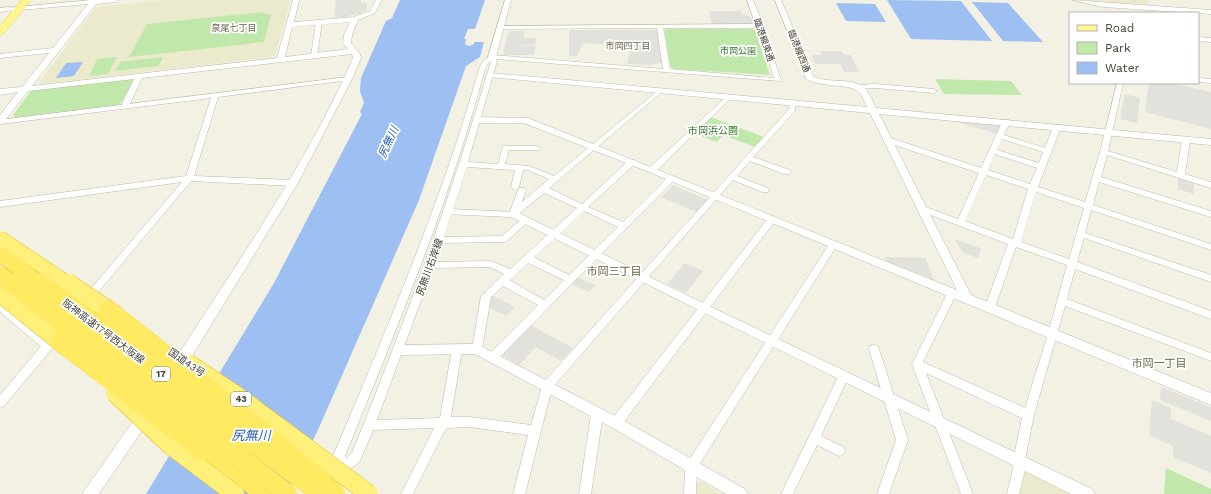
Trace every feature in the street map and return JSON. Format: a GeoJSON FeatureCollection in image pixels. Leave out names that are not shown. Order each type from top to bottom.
{"type":"FeatureCollection","features":[{"type":"Feature","properties":{"kind":"highway","name":"国道43号"},"geometry":{"type":"LineString","coordinates":[[0,238],[236,395],[369,494]]}},
{"type":"Feature","properties":{"kind":"highway","name":"阪神高速17号西大阪線"},"geometry":{"type":"LineString","coordinates":[[0,254],[322,494]]}},
{"type":"Feature","properties":{"kind":"highway","name":"阪神高速17号西大阪線"},"geometry":{"type":"LineString","coordinates":[[0,274],[286,494]]}},
{"type":"Feature","properties":{"kind":"highway"},"geometry":{"type":"LineString","coordinates":[[0,293],[54,343],[170,445],[235,494]]}},
{"type":"Feature","properties":{"kind":"highway"},"geometry":{"type":"LineString","coordinates":[[109,311],[268,436],[335,494]]}},
{"type":"Feature","properties":{"kind":"highway"},"geometry":{"type":"LineString","coordinates":[[54,343],[268,494]]}},
{"type":"Feature","properties":{"kind":"main road"},"geometry":{"type":"LineString","coordinates":[[0,20],[16,6],[27,0]]}},
{"type":"Feature","properties":{"kind":"main road"},"geometry":{"type":"LineString","coordinates":[[0,32],[16,6]]}},
{"type":"Feature","properties":{"kind":"street"},"geometry":{"type":"LineString","coordinates":[[0,10],[16,6],[116,0]]}},
{"type":"Feature","properties":{"kind":"street"},"geometry":{"type":"LineString","coordinates":[[280,60],[296,0]]}},
{"type":"Feature","properties":{"kind":"street"},"geometry":{"type":"LineString","coordinates":[[289,25],[356,19],[373,12],[379,0]]}},
{"type":"Feature","properties":{"kind":"street","name":"尻無川右岸線"},"geometry":{"type":"LineString","coordinates":[[492,57],[485,62],[480,76],[468,120],[438,212],[339,456],[343,468],[356,457],[399,350],[449,212],[478,120],[494,61],[492,57],[508,0]]}},
{"type":"Feature","properties":{"kind":"street","name":"臨港線東通"},"geometry":{"type":"LineString","coordinates":[[667,71],[778,80],[750,0]]}},
{"type":"Feature","properties":{"kind":"street","name":"臨港線西通"},"geometry":{"type":"LineString","coordinates":[[778,0],[809,77],[821,83],[859,87]]}},
{"type":"Feature","properties":{"kind":"street"},"geometry":{"type":"LineString","coordinates":[[1075,0],[1104,5],[1196,12]]}},
{"type":"Feature","properties":{"kind":"street"},"geometry":{"type":"LineString","coordinates":[[0,122],[94,1]]}},
{"type":"Feature","properties":{"kind":"street"},"geometry":{"type":"LineString","coordinates":[[1153,3],[1158,9]]}},
{"type":"Feature","properties":{"kind":"street"},"geometry":{"type":"LineString","coordinates":[[1199,12],[1209,13]]}},
{"type":"Feature","properties":{"kind":"street"},"geometry":{"type":"LineString","coordinates":[[90,494],[171,378],[293,183],[348,79],[357,58],[347,40],[356,19]]}},
{"type":"Feature","properties":{"kind":"street"},"geometry":{"type":"LineString","coordinates":[[314,56],[319,22]]}},
{"type":"Feature","properties":{"kind":"street"},"geometry":{"type":"LineString","coordinates":[[500,27],[760,26]]}},
{"type":"Feature","properties":{"kind":"street"},"geometry":{"type":"LineString","coordinates":[[492,57],[667,71],[660,27]]}},
{"type":"Feature","properties":{"kind":"street"},"geometry":{"type":"LineString","coordinates":[[1199,39],[1211,40]]}},
{"type":"Feature","properties":{"kind":"street"},"geometry":{"type":"LineString","coordinates":[[0,56],[56,50]]}},
{"type":"Feature","properties":{"kind":"street"},"geometry":{"type":"LineString","coordinates":[[0,92],[354,51]]}},
{"type":"Feature","properties":{"kind":"street"},"geometry":{"type":"LineString","coordinates":[[490,75],[661,90],[729,98],[792,102],[864,110],[872,109],[1211,142]]}},
{"type":"Feature","properties":{"kind":"street"},"geometry":{"type":"LineString","coordinates":[[125,106],[139,76]]}},
{"type":"Feature","properties":{"kind":"street"},"geometry":{"type":"LineString","coordinates":[[0,122],[348,79]]}},
{"type":"Feature","properties":{"kind":"street"},"geometry":{"type":"LineString","coordinates":[[1199,80],[1211,81]]}},
{"type":"Feature","properties":{"kind":"street"},"geometry":{"type":"LineString","coordinates":[[1013,494],[1028,415],[1053,334],[1104,152],[1120,84]]}},
{"type":"Feature","properties":{"kind":"street"},"geometry":{"type":"LineString","coordinates":[[859,87],[875,86],[934,91]]}},
{"type":"Feature","properties":{"kind":"street"},"geometry":{"type":"LineString","coordinates":[[859,87],[863,91],[968,298]]}},
{"type":"Feature","properties":{"kind":"street"},"geometry":{"type":"LineString","coordinates":[[513,214],[661,90]]}},
{"type":"Feature","properties":{"kind":"street"},"geometry":{"type":"LineString","coordinates":[[0,403],[54,343],[91,294],[189,178],[215,95]]}},
{"type":"Feature","properties":{"kind":"street"},"geometry":{"type":"LineString","coordinates":[[652,170],[729,98]]}},
{"type":"Feature","properties":{"kind":"street"},"geometry":{"type":"LineString","coordinates":[[519,494],[548,386],[641,278],[792,109],[792,102]]}},
{"type":"Feature","properties":{"kind":"street"},"geometry":{"type":"LineString","coordinates":[[478,120],[526,120],[672,178],[833,245],[968,298],[1211,399]]}},
{"type":"Feature","properties":{"kind":"street"},"geometry":{"type":"LineString","coordinates":[[960,223],[1006,122]]}},
{"type":"Feature","properties":{"kind":"street"},"geometry":{"type":"LineString","coordinates":[[990,307],[1012,245],[1016,243],[1033,188],[1057,127]]}},
{"type":"Feature","properties":{"kind":"street"},"geometry":{"type":"LineString","coordinates":[[1000,136],[1048,151]]}},
{"type":"Feature","properties":{"kind":"street"},"geometry":{"type":"LineString","coordinates":[[888,140],[1211,247]]}},
{"type":"Feature","properties":{"kind":"street"},"geometry":{"type":"LineString","coordinates":[[1181,176],[1186,140]]}},
{"type":"Feature","properties":{"kind":"street"},"geometry":{"type":"LineString","coordinates":[[501,166],[506,148],[537,148]]}},
{"type":"Feature","properties":{"kind":"street"},"geometry":{"type":"LineString","coordinates":[[993,151],[1042,167]]}},
{"type":"Feature","properties":{"kind":"street"},"geometry":{"type":"LineString","coordinates":[[1104,152],[1211,184]]}},
{"type":"Feature","properties":{"kind":"street"},"geometry":{"type":"LineString","coordinates":[[749,158],[787,172]]}},
{"type":"Feature","properties":{"kind":"street"},"geometry":{"type":"LineString","coordinates":[[477,349],[486,296],[632,162]]}},
{"type":"Feature","properties":{"kind":"street"},"geometry":{"type":"LineString","coordinates":[[778,169],[784,162]]}},
{"type":"Feature","properties":{"kind":"street"},"geometry":{"type":"LineString","coordinates":[[464,164],[529,168],[555,179]]}},
{"type":"Feature","properties":{"kind":"street"},"geometry":{"type":"LineString","coordinates":[[513,214],[520,167]]}},
{"type":"Feature","properties":{"kind":"street"},"geometry":{"type":"LineString","coordinates":[[732,177],[765,190]]}},
{"type":"Feature","properties":{"kind":"street"},"geometry":{"type":"LineString","coordinates":[[0,204],[189,178],[293,183]]}},
{"type":"Feature","properties":{"kind":"street"},"geometry":{"type":"LineString","coordinates":[[493,357],[672,178]]}},
{"type":"Feature","properties":{"kind":"street"},"geometry":{"type":"LineString","coordinates":[[1096,178],[1211,214]]}},
{"type":"Feature","properties":{"kind":"street"},"geometry":{"type":"LineString","coordinates":[[543,189],[623,226]]}},
{"type":"Feature","properties":{"kind":"street"},"geometry":{"type":"LineString","coordinates":[[923,209],[1211,315]]}},
{"type":"Feature","properties":{"kind":"street"},"geometry":{"type":"LineString","coordinates":[[449,212],[513,214],[770,341],[1087,494]]}},
{"type":"Feature","properties":{"kind":"street"},"geometry":{"type":"LineString","coordinates":[[439,240],[504,239],[526,220]]}},
{"type":"Feature","properties":{"kind":"street"},"geometry":{"type":"LineString","coordinates":[[616,423],[772,220]]}},
{"type":"Feature","properties":{"kind":"street"},"geometry":{"type":"LineString","coordinates":[[1080,234],[1211,279]]}},
{"type":"Feature","properties":{"kind":"street"},"geometry":{"type":"LineString","coordinates":[[0,235],[91,294]]}},
{"type":"Feature","properties":{"kind":"street"},"geometry":{"type":"LineString","coordinates":[[690,494],[691,467],[770,341],[833,245]]}},
{"type":"Feature","properties":{"kind":"street"},"geometry":{"type":"LineString","coordinates":[[527,258],[570,279]]}},
{"type":"Feature","properties":{"kind":"street"},"geometry":{"type":"LineString","coordinates":[[430,265],[491,264],[510,273]]}},
{"type":"Feature","properties":{"kind":"street"},"geometry":{"type":"LineString","coordinates":[[502,281],[546,304]]}},
{"type":"Feature","properties":{"kind":"street"},"geometry":{"type":"LineString","coordinates":[[952,292],[917,364],[967,494]]}},
{"type":"Feature","properties":{"kind":"street"},"geometry":{"type":"LineString","coordinates":[[1062,301],[1211,357]]}},
{"type":"Feature","properties":{"kind":"street"},"geometry":{"type":"LineString","coordinates":[[0,305],[54,343]]}},
{"type":"Feature","properties":{"kind":"street"},"geometry":{"type":"LineString","coordinates":[[407,494],[441,426],[445,422],[457,348]]}},
{"type":"Feature","properties":{"kind":"street"},"geometry":{"type":"LineString","coordinates":[[399,350],[457,348],[477,349],[616,423],[740,494]]}},
{"type":"Feature","properties":{"kind":"street"},"geometry":{"type":"LineString","coordinates":[[874,348],[902,440],[883,494]]}},
{"type":"Feature","properties":{"kind":"street"},"geometry":{"type":"LineString","coordinates":[[917,364],[1028,415]]}},
{"type":"Feature","properties":{"kind":"street"},"geometry":{"type":"LineString","coordinates":[[787,494],[844,376]]}},
{"type":"Feature","properties":{"kind":"street"},"geometry":{"type":"LineString","coordinates":[[585,494],[597,414]]}},
{"type":"Feature","properties":{"kind":"street"},"geometry":{"type":"LineString","coordinates":[[369,425],[469,422],[536,431]]}},
{"type":"Feature","properties":{"kind":"street"},"geometry":{"type":"LineString","coordinates":[[814,438],[839,451]]}},
{"type":"Feature","properties":{"kind":"street"},"geometry":{"type":"LineString","coordinates":[[331,494],[343,468]]}},
{"type":"Feature","properties":{"kind":"shaded area"},"geometry":{"type":"Polygon","coordinates":[[[162,0],[291,0],[275,55],[270,57],[41,84],[39,82],[96,7],[162,0]]]}},
{"type":"Feature","properties":{"kind":"shaded area"},"geometry":{"type":"Polygon","coordinates":[[[336,0],[361,0],[361,3],[367,3],[367,11],[361,12],[361,14],[334,18],[336,0]]]}},
{"type":"Feature","properties":{"kind":"shaded area"},"geometry":{"type":"Polygon","coordinates":[[[1084,0],[1148,0],[1147,2],[1150,5],[1099,3],[1084,0]]]}},
{"type":"Feature","properties":{"kind":"shaded area"},"geometry":{"type":"Polygon","coordinates":[[[709,11],[741,11],[742,14],[751,17],[754,24],[712,24],[709,11]]]}},
{"type":"Feature","properties":{"kind":"shaded area"},"geometry":{"type":"Polygon","coordinates":[[[569,30],[657,30],[663,62],[650,65],[627,64],[631,46],[583,43],[577,56],[569,56],[569,30]]]}},
{"type":"Feature","properties":{"kind":"shaded area"},"geometry":{"type":"Polygon","coordinates":[[[525,31],[523,38],[537,38],[535,45],[505,45],[508,32],[525,31]]]}},
{"type":"Feature","properties":{"kind":"shaded area"},"geometry":{"type":"Polygon","coordinates":[[[505,45],[536,46],[534,55],[503,55],[505,45]]]}},
{"type":"Feature","properties":{"kind":"shaded area"},"geometry":{"type":"Polygon","coordinates":[[[821,51],[842,51],[844,55],[851,55],[859,72],[844,72],[840,64],[815,64],[812,55],[822,55],[821,51]]]}},
{"type":"Feature","properties":{"kind":"shaded area"},"geometry":{"type":"Polygon","coordinates":[[[1149,84],[1177,84],[1211,92],[1211,129],[1145,112],[1149,84]]]}},
{"type":"Feature","properties":{"kind":"shaded area"},"geometry":{"type":"Polygon","coordinates":[[[1125,94],[1140,98],[1137,123],[1120,119],[1125,94]]]}},
{"type":"Feature","properties":{"kind":"shaded area"},"geometry":{"type":"Polygon","coordinates":[[[954,121],[998,125],[1001,126],[997,134],[954,121]]]}},
{"type":"Feature","properties":{"kind":"shaded area"},"geometry":{"type":"Polygon","coordinates":[[[1178,178],[1194,183],[1194,194],[1178,189],[1178,178]]]}},
{"type":"Feature","properties":{"kind":"shaded area"},"geometry":{"type":"Polygon","coordinates":[[[673,185],[708,200],[697,212],[661,197],[673,185]]]}},
{"type":"Feature","properties":{"kind":"shaded area"},"geometry":{"type":"Polygon","coordinates":[[[954,239],[981,248],[978,258],[964,253],[954,239]]]}},
{"type":"Feature","properties":{"kind":"shaded area"},"geometry":{"type":"Polygon","coordinates":[[[884,257],[925,258],[934,280],[886,261],[884,257]]]}},
{"type":"Feature","properties":{"kind":"shaded area"},"geometry":{"type":"Polygon","coordinates":[[[685,263],[703,271],[686,293],[667,284],[685,263]]]}},
{"type":"Feature","properties":{"kind":"shaded area"},"geometry":{"type":"Polygon","coordinates":[[[576,277],[595,285],[589,292],[570,284],[576,277]]]}},
{"type":"Feature","properties":{"kind":"shaded area"},"geometry":{"type":"Polygon","coordinates":[[[491,295],[515,307],[506,316],[488,307],[491,295]]]}},
{"type":"Feature","properties":{"kind":"shaded area"},"geometry":{"type":"Polygon","coordinates":[[[530,325],[573,348],[561,361],[536,347],[519,365],[502,355],[530,325]]]}},
{"type":"Feature","properties":{"kind":"shaded area"},"geometry":{"type":"Polygon","coordinates":[[[1161,387],[1211,407],[1211,421],[1160,400],[1161,387]]]}},
{"type":"Feature","properties":{"kind":"shaded area"},"geometry":{"type":"Polygon","coordinates":[[[1152,400],[1171,408],[1171,419],[1211,436],[1211,473],[1173,457],[1173,446],[1149,435],[1152,400]]]}},
{"type":"Feature","properties":{"kind":"shaded area"},"geometry":{"type":"Polygon","coordinates":[[[1023,469],[1074,494],[1017,494],[1023,469]]]}},
{"type":"Feature","properties":{"kind":"shaded area"},"geometry":{"type":"Polygon","coordinates":[[[700,481],[722,494],[697,494],[697,483],[700,481]]]}},
{"type":"Feature","properties":{"kind":"green space"},"geometry":{"type":"Polygon","coordinates":[[[260,12],[271,15],[264,42],[129,57],[147,24],[260,12]]]}},
{"type":"Feature","properties":{"kind":"green space","name":"市岡公園"},"geometry":{"type":"Polygon","coordinates":[[[664,30],[755,30],[770,75],[675,69],[670,67],[664,30]]]}},
{"type":"Feature","properties":{"kind":"green space"},"geometry":{"type":"Polygon","coordinates":[[[117,57],[108,74],[89,76],[97,59],[117,57]]]}},
{"type":"Feature","properties":{"kind":"green space"},"geometry":{"type":"Polygon","coordinates":[[[163,57],[159,66],[115,71],[120,62],[163,57]]]}},
{"type":"Feature","properties":{"kind":"green space"},"geometry":{"type":"Polygon","coordinates":[[[132,78],[134,80],[121,103],[116,105],[15,117],[13,115],[31,91],[37,89],[132,78]]]}},
{"type":"Feature","properties":{"kind":"green space"},"geometry":{"type":"Polygon","coordinates":[[[935,79],[1011,81],[1022,95],[944,94],[935,79]]]}},
{"type":"Feature","properties":{"kind":"green space","name":"市岡浜公園"},"geometry":{"type":"Polygon","coordinates":[[[710,117],[764,137],[755,147],[723,135],[717,142],[693,133],[710,117]]]}},
{"type":"Feature","properties":{"kind":"green space"},"geometry":{"type":"Polygon","coordinates":[[[1166,468],[1211,489],[1211,494],[1164,494],[1166,468]]]}},
{"type":"Feature","properties":{"kind":"water","name":"尻無川"},"geometry":{"type":"Polygon","coordinates":[[[400,0],[485,0],[475,29],[468,29],[464,39],[466,39],[465,44],[469,46],[474,44],[474,42],[484,42],[480,57],[466,66],[419,200],[318,430],[286,494],[146,494],[274,283],[362,114],[360,112],[364,103],[360,91],[361,78],[386,21],[392,18],[400,0]]]}},
{"type":"Feature","properties":{"kind":"water"},"geometry":{"type":"Polygon","coordinates":[[[887,0],[961,1],[992,41],[911,39],[887,0]]]}},
{"type":"Feature","properties":{"kind":"water"},"geometry":{"type":"Polygon","coordinates":[[[972,2],[1008,3],[1043,42],[1003,41],[972,2]]]}},
{"type":"Feature","properties":{"kind":"water"},"geometry":{"type":"Polygon","coordinates":[[[836,3],[875,4],[886,22],[846,21],[836,3]]]}},
{"type":"Feature","properties":{"kind":"water"},"geometry":{"type":"Polygon","coordinates":[[[83,62],[74,76],[56,78],[66,63],[83,62]]]}},
{"type":"Feature","properties":{"kind":"district","name":"泉尾七丁目"},"geometry":{"type":"Point","coordinates":[234,28]}},
{"type":"Feature","properties":{"kind":"district","name":"市岡四丁目"},"geometry":{"type":"Point","coordinates":[628,46]}},
{"type":"Feature","properties":{"kind":"district","name":"市岡三丁目"},"geometry":{"type":"Point","coordinates":[614,271]}},
{"type":"Feature","properties":{"kind":"district","name":"市岡一丁目"},"geometry":{"type":"Point","coordinates":[1159,363]}}]}
